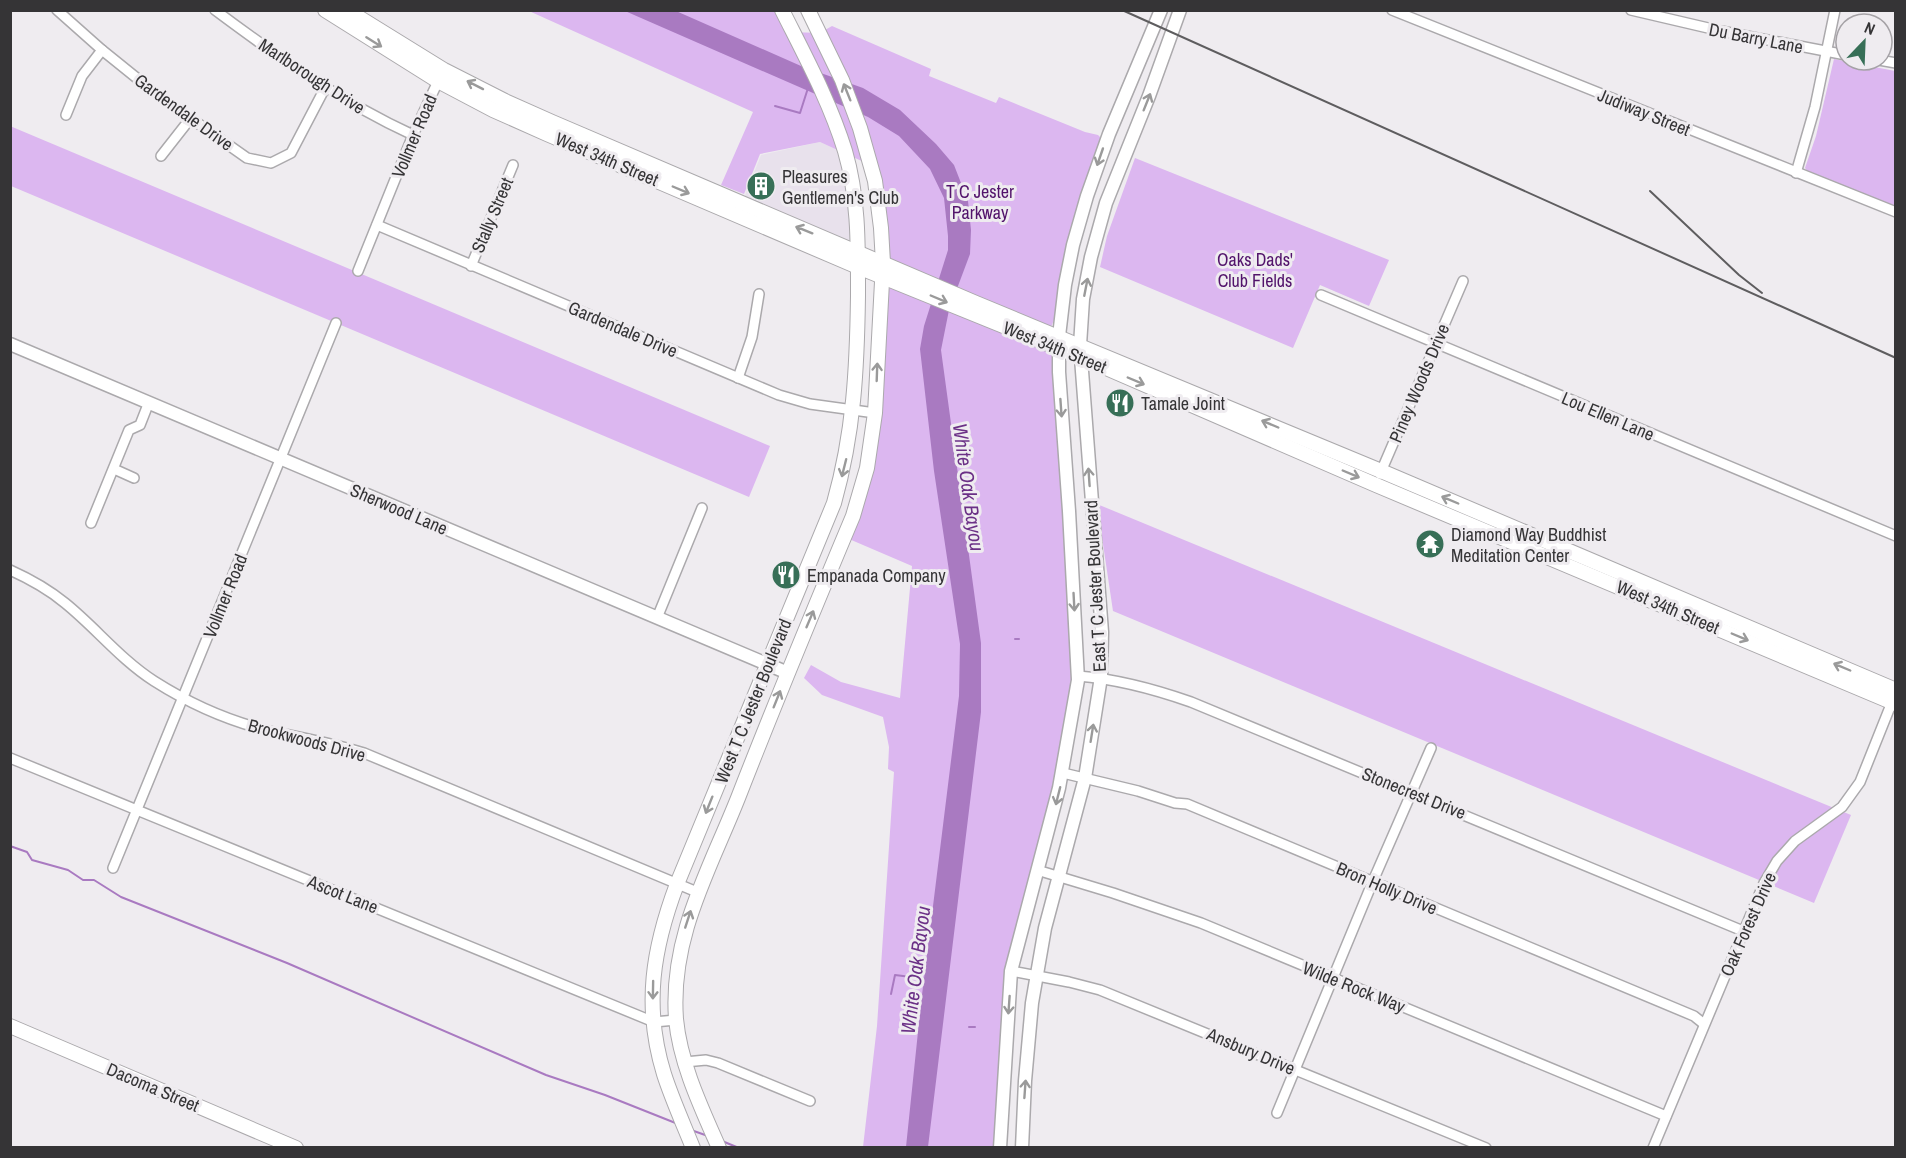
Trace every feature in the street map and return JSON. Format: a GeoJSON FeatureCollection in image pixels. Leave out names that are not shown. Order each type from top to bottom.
{"type":"FeatureCollection","features":[{"type":"Feature","properties":{"kind":"main road","name":"West 34th Street"},"geometry":{"type":"LineString","coordinates":[[325,10],[347,15],[514,120],[858,267],[883,270],[909,280],[1207,405],[1382,471],[1478,512],[1568,558],[1895,698]]}},
{"type":"Feature","properties":{"kind":"main road","name":"West T C Jester Boulevard"},"geometry":{"type":"LineString","coordinates":[[692,1146],[664,1074],[654,1022],[652,988],[663,920],[834,502],[845,465],[854,411],[858,267],[857,210],[846,153],[831,111],[782,10]]}},
{"type":"Feature","properties":{"kind":"main road","name":"West T C Jester Boulevard"},"geometry":{"type":"LineString","coordinates":[[719,1148],[685,1062],[676,1020],[677,979],[685,928],[697,892],[853,516],[867,468],[875,413],[883,270],[875,181],[860,128],[842,80],[808,10]]}},
{"type":"Feature","properties":{"kind":"main road","name":"West 34th Street"},"geometry":{"type":"LineString","coordinates":[[441,76],[858,252],[883,270]]}},
{"type":"Feature","properties":{"kind":"main road"},"geometry":{"type":"LineString","coordinates":[[846,153],[866,147]]}},
{"type":"Feature","properties":{"kind":"main road","name":"West 34th Street"},"geometry":{"type":"LineString","coordinates":[[1207,405],[1376,485],[1473,526],[1568,558]]}},
{"type":"Feature","properties":{"kind":"main road"},"geometry":{"type":"LineString","coordinates":[[1473,526],[1478,512]]}},
{"type":"Feature","properties":{"kind":"main road","name":"Dacoma Street"},"geometry":{"type":"LineString","coordinates":[[10,1026],[296,1148]]}},
{"type":"Feature","properties":{"kind":"street","name":"Gardendale Drive"},"geometry":{"type":"LineString","coordinates":[[57,10],[102,50],[190,119],[247,158],[271,163],[291,153],[325,88]]}},
{"type":"Feature","properties":{"kind":"street","name":"Marlborough Drive"},"geometry":{"type":"LineString","coordinates":[[215,10],[325,88],[360,110],[413,135]]}},
{"type":"Feature","properties":{"kind":"street"},"geometry":{"type":"LineString","coordinates":[[1106,203],[1087,196],[1109,134],[1161,10]]}},
{"type":"Feature","properties":{"kind":"street","name":"East T C Jester Boulevard"},"geometry":{"type":"LineString","coordinates":[[1022,1148],[1029,1034],[1036,976],[1045,928],[1085,778],[1101,677],[1102,632],[1082,352],[1083,298],[1091,257],[1106,203],[1158,73],[1180,10]]}},
{"type":"Feature","properties":{"kind":"street","name":"Judiway Street"},"geometry":{"type":"LineString","coordinates":[[1392,10],[1896,212]]}},
{"type":"Feature","properties":{"kind":"street","name":"Du Barry Lane"},"geometry":{"type":"LineString","coordinates":[[1631,10],[1721,31],[1834,53]]}},
{"type":"Feature","properties":{"kind":"street"},"geometry":{"type":"LineString","coordinates":[[1796,172],[1808,134],[1835,10]]}},
{"type":"Feature","properties":{"kind":"street"},"geometry":{"type":"LineString","coordinates":[[66,115],[82,76],[102,50]]}},
{"type":"Feature","properties":{"kind":"street"},"geometry":{"type":"LineString","coordinates":[[1138,65],[1158,73]]}},
{"type":"Feature","properties":{"kind":"street","name":"Vollmer Road"},"geometry":{"type":"LineString","coordinates":[[358,271],[413,135],[441,76]]}},
{"type":"Feature","properties":{"kind":"street"},"geometry":{"type":"LineString","coordinates":[[161,156],[190,119]]}},
{"type":"Feature","properties":{"kind":"street","name":"Stally Street"},"geometry":{"type":"LineString","coordinates":[[471,266],[513,165]]}},
{"type":"Feature","properties":{"kind":"street","name":"East T C Jester Boulevard"},"geometry":{"type":"LineString","coordinates":[[1000,1148],[1000,1118],[1011,971],[1063,773],[1078,676],[1059,343],[1070,259],[1087,196]]}},
{"type":"Feature","properties":{"kind":"street","name":"Gardendale Drive"},"geometry":{"type":"LineString","coordinates":[[377,225],[780,395],[810,404],[875,413]]}},
{"type":"Feature","properties":{"kind":"street","name":"Piney Woods Drive"},"geometry":{"type":"LineString","coordinates":[[1376,485],[1463,281]]}},
{"type":"Feature","properties":{"kind":"street"},"geometry":{"type":"LineString","coordinates":[[738,378],[752,337],[759,294]]}},
{"type":"Feature","properties":{"kind":"street","name":"Lou Ellen Lane"},"geometry":{"type":"LineString","coordinates":[[1322,295],[1896,536]]}},
{"type":"Feature","properties":{"kind":"street","name":"Vollmer Road"},"geometry":{"type":"LineString","coordinates":[[113,868],[336,323]]}},
{"type":"Feature","properties":{"kind":"street","name":"Sherwood Lane"},"geometry":{"type":"LineString","coordinates":[[10,344],[788,673]]}},
{"type":"Feature","properties":{"kind":"street"},"geometry":{"type":"LineString","coordinates":[[91,523],[129,430],[140,425],[149,402]]}},
{"type":"Feature","properties":{"kind":"street"},"geometry":{"type":"LineString","coordinates":[[114,469],[134,478]]}},
{"type":"Feature","properties":{"kind":"street"},"geometry":{"type":"LineString","coordinates":[[657,618],[702,508]]}},
{"type":"Feature","properties":{"kind":"street"},"geometry":{"type":"LineString","coordinates":[[1070,516],[1092,516]]}},
{"type":"Feature","properties":{"kind":"street","name":"Brookwoods Drive"},"geometry":{"type":"LineString","coordinates":[[10,570],[45,588],[67,604],[116,652],[151,679],[183,699],[227,718],[260,728],[364,753],[697,892]]}},
{"type":"Feature","properties":{"kind":"street","name":"Stonecrest Drive"},"geometry":{"type":"LineString","coordinates":[[1078,676],[1101,677],[1151,688],[1191,702],[1743,931]]}},
{"type":"Feature","properties":{"kind":"street","name":"Oak Forest Drive"},"geometry":{"type":"LineString","coordinates":[[1653,1148],[1764,883],[1777,861],[1795,841],[1842,807],[1860,782],[1895,698]]}},
{"type":"Feature","properties":{"kind":"street"},"geometry":{"type":"LineString","coordinates":[[1277,1113],[1372,881],[1431,748]]}},
{"type":"Feature","properties":{"kind":"street","name":"Ascot Lane"},"geometry":{"type":"LineString","coordinates":[[10,758],[654,1022],[676,1020]]}},
{"type":"Feature","properties":{"kind":"street","name":"Bron Holly Drive"},"geometry":{"type":"LineString","coordinates":[[1063,773],[1138,791],[1175,803],[1187,804],[1694,1016],[1704,1024]]}},
{"type":"Feature","properties":{"kind":"street","name":"Wilde Rock Way"},"geometry":{"type":"LineString","coordinates":[[1037,870],[1201,923],[1666,1116]]}},
{"type":"Feature","properties":{"kind":"street","name":"Ansbury Drive"},"geometry":{"type":"LineString","coordinates":[[1011,971],[1100,990],[1486,1148]]}},
{"type":"Feature","properties":{"kind":"street"},"geometry":{"type":"LineString","coordinates":[[685,1062],[706,1060],[718,1063],[810,1101]]}},
{"type":"Feature","properties":{"kind":"street"},"geometry":{"type":"LineString","coordinates":[[1000,1118],[1023,1119]]}},
{"type":"Feature","properties":{"kind":"shaded area"},"geometry":{"type":"Polygon","coordinates":[[[625,11],[676,11],[801,66],[863,88],[900,110],[936,144],[954,165],[968,201],[971,230],[970,254],[949,310],[941,350],[981,643],[981,712],[928,1147],[906,1147],[921,1003],[959,696],[960,644],[934,471],[920,349],[924,326],[948,250],[944,198],[930,169],[899,136],[868,117],[625,11]]]}},
{"type":"Feature","properties":{"kind":"shaded area"},"geometry":{"type":"Polygon","coordinates":[[[820,142],[842,152],[853,237],[848,240],[744,198],[761,155],[820,142]]]}},
{"type":"Feature","properties":{"kind":"green space","name":"T C Jester Parkway"},"geometry":{"type":"Polygon","coordinates":[[[529,11],[775,11],[785,32],[824,33],[832,26],[931,69],[929,76],[996,103],[999,97],[1085,132],[1098,135],[1102,139],[1050,336],[1075,664],[1059,772],[1026,896],[996,1147],[863,1147],[877,1026],[894,772],[888,769],[889,747],[883,717],[822,695],[804,678],[811,665],[841,682],[900,698],[912,566],[849,539],[861,507],[888,289],[893,287],[892,261],[888,255],[877,168],[820,142],[760,154],[744,194],[721,185],[753,112],[529,11]]]}},
{"type":"Feature","properties":{"kind":"green space"},"geometry":{"type":"Polygon","coordinates":[[[1834,59],[1834,72],[1895,71],[1895,207],[1809,173],[1805,168],[1816,136],[1834,59]]]}},
{"type":"Feature","properties":{"kind":"green space"},"geometry":{"type":"Polygon","coordinates":[[[10,126],[770,446],[749,497],[11,186],[10,126]]]}},
{"type":"Feature","properties":{"kind":"green space","name":"Oaks Dads' Club Fields"},"geometry":{"type":"Polygon","coordinates":[[[1135,158],[1389,260],[1369,306],[1320,285],[1293,348],[1100,267],[1107,236],[1135,158]]]}},
{"type":"Feature","properties":{"kind":"green space"},"geometry":{"type":"Polygon","coordinates":[[[1097,504],[1851,815],[1814,903],[1113,611],[1097,504]]]}},
{"type":"Feature","properties":{"kind":"waterway"},"geometry":{"type":"LineString","coordinates":[[775,106],[800,113],[808,88]]}},
{"type":"Feature","properties":{"kind":"waterway"},"geometry":{"type":"LineString","coordinates":[[10,846],[27,852],[32,860],[68,870],[83,880],[94,880],[121,897],[287,963],[546,1075],[678,1124]]}},
{"type":"Feature","properties":{"kind":"waterway","name":"White Oak Bayou"},"geometry":{"type":"LineString","coordinates":[[891,994],[895,975],[927,979]]}},
{"type":"Feature","properties":{"kind":"waterway"},"geometry":{"type":"LineString","coordinates":[[969,1027],[975,1027]]}},
{"type":"Feature","properties":{"kind":"waterway"},"geometry":{"type":"LineString","coordinates":[[691,1130],[708,1136]]}},
{"type":"Feature","properties":{"kind":"waterway"},"geometry":{"type":"LineString","coordinates":[[722,1141],[739,1148]]}},
{"type":"Feature","properties":{"kind":"railway"},"geometry":{"type":"LineString","coordinates":[[1122,10],[1896,358]]}},
{"type":"Feature","properties":{"kind":"railway"},"geometry":{"type":"LineString","coordinates":[[1650,191],[1739,275],[1762,293]]}},
{"type":"Feature","properties":{"kind":"place","name":"Pleasures Gentlemen's Club"},"geometry":{"type":"Point","coordinates":[761,186]}},
{"type":"Feature","properties":{"kind":"place","name":"Tamale Joint"},"geometry":{"type":"Point","coordinates":[1120,403]}},
{"type":"Feature","properties":{"kind":"place","name":"Diamond Way Buddhist Meditation Center"},"geometry":{"type":"Point","coordinates":[1430,544]}},
{"type":"Feature","properties":{"kind":"place","name":"Empanada Company"},"geometry":{"type":"Point","coordinates":[786,575]}}]}
